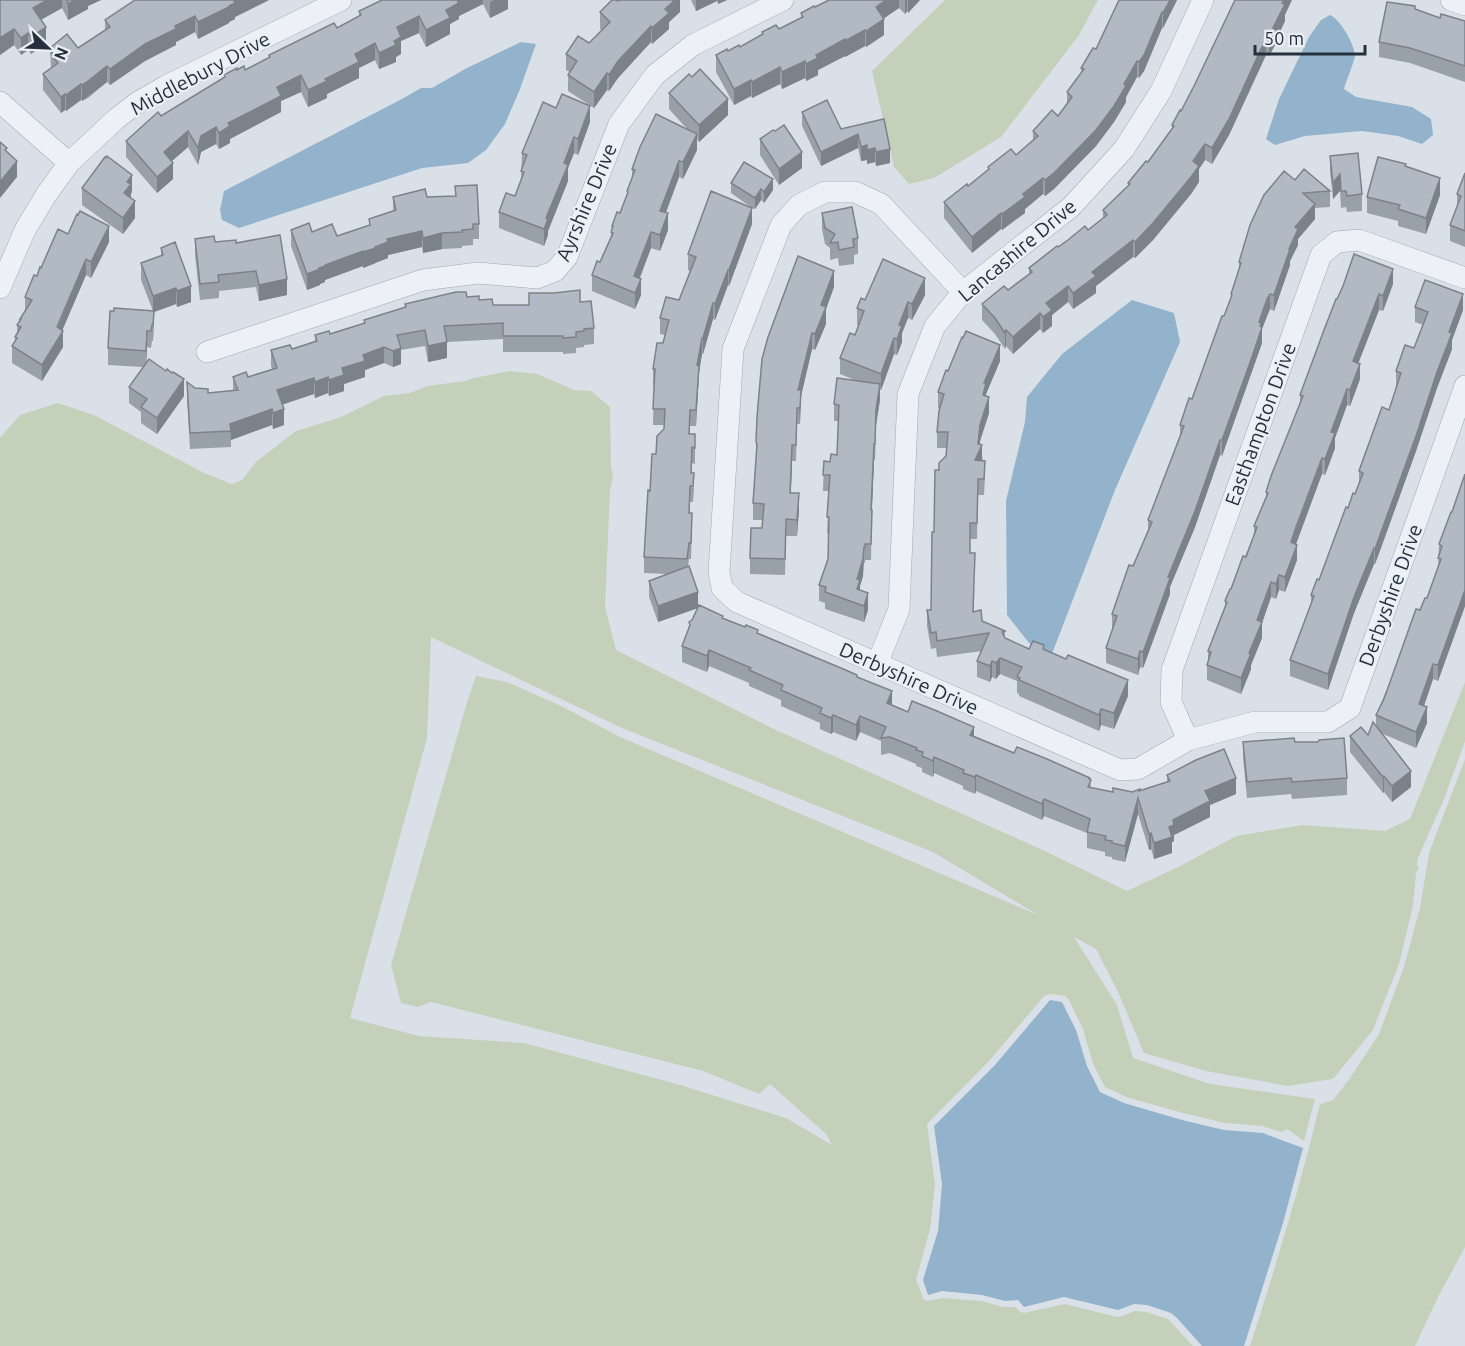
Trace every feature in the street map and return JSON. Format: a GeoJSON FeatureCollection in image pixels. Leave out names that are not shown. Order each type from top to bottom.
{"type":"FeatureCollection","features":[{"type":"Feature","properties":{"kind":"street","name":"Middlebury Drive"},"geometry":{"type":"LineString","coordinates":[[0,288],[25,230],[46,195],[69,163],[116,119],[138,102],[166,86],[341,0]]}},
{"type":"Feature","properties":{"kind":"street","name":"Ayrshire Drive"},"geometry":{"type":"LineString","coordinates":[[207,352],[423,280],[478,273],[537,278],[555,271],[567,257],[619,124],[655,75],[693,45],[783,0]]}},
{"type":"Feature","properties":{"kind":"street","name":"Lancashire Drive"},"geometry":{"type":"LineString","coordinates":[[877,664],[899,609],[908,394],[935,326],[963,292],[1071,207],[1124,149],[1161,90],[1203,0]]}},
{"type":"Feature","properties":{"kind":"street"},"geometry":{"type":"LineString","coordinates":[[1451,0],[1465,5]]}},
{"type":"Feature","properties":{"kind":"street"},"geometry":{"type":"LineString","coordinates":[[0,102],[69,163]]}},
{"type":"Feature","properties":{"kind":"street","name":"Derbyshire Drive"},"geometry":{"type":"LineString","coordinates":[[963,292],[882,204],[855,192],[825,192],[799,205],[781,225],[733,348],[719,572],[722,588],[737,602],[1120,770],[1138,769],[1188,740],[1255,722],[1328,722],[1350,708],[1465,386]]}},
{"type":"Feature","properties":{"kind":"street","name":"Easthampton Drive"},"geometry":{"type":"LineString","coordinates":[[1188,740],[1171,702],[1172,670],[1321,255],[1337,242],[1359,240],[1465,278]]}},
{"type":"Feature","properties":{"kind":"green space"},"geometry":{"type":"Polygon","coordinates":[[[945,0],[1098,0],[1079,35],[1001,137],[934,178],[909,184],[894,167],[872,71],[945,0]]]}},
{"type":"Feature","properties":{"kind":"green space"},"geometry":{"type":"Polygon","coordinates":[[[510,371],[537,374],[574,390],[591,391],[610,407],[613,477],[610,490],[605,607],[616,650],[774,729],[1047,852],[1127,891],[1236,836],[1303,825],[1385,831],[1410,819],[1465,682],[1465,741],[1444,799],[1417,860],[1419,867],[1416,873],[1413,906],[1399,964],[1373,1030],[1333,1079],[1288,1086],[1206,1071],[1144,1053],[1118,992],[1096,949],[1074,937],[1117,1005],[1133,1058],[1210,1084],[1315,1099],[1304,1141],[1287,1129],[1281,1132],[1262,1126],[1225,1123],[1126,1097],[1105,1087],[1093,1064],[1083,1029],[1069,1000],[1065,996],[1050,994],[1044,996],[990,1060],[927,1124],[935,1184],[930,1229],[916,1280],[924,1300],[943,1298],[981,1301],[1003,1307],[1016,1307],[1024,1313],[1065,1304],[1117,1317],[1135,1311],[1146,1312],[1168,1319],[1193,1346],[0,1346],[0,438],[20,415],[58,403],[94,415],[206,474],[232,484],[242,480],[256,462],[296,431],[341,417],[384,396],[410,393],[427,386],[510,371]],[[431,637],[427,738],[350,1018],[419,1036],[524,1043],[677,1084],[786,1118],[832,1145],[827,1135],[770,1084],[759,1094],[703,1071],[431,1002],[418,1007],[401,1003],[391,965],[476,676],[507,682],[563,707],[620,737],[1038,915],[933,852],[622,728],[431,637]]]}},
{"type":"Feature","properties":{"kind":"green space"},"geometry":{"type":"Polygon","coordinates":[[[1465,759],[1465,1247],[1415,1346],[1250,1346],[1287,1226],[1320,1104],[1333,1100],[1379,1034],[1404,967],[1420,908],[1429,853],[1465,759]]]}},
{"type":"Feature","properties":{"kind":"water"},"geometry":{"type":"Polygon","coordinates":[[[1330,15],[1350,39],[1355,56],[1344,89],[1356,97],[1412,107],[1431,119],[1433,135],[1422,144],[1398,136],[1362,131],[1305,136],[1275,145],[1266,139],[1279,99],[1309,37],[1321,20],[1330,15]]]}},
{"type":"Feature","properties":{"kind":"water"},"geometry":{"type":"Polygon","coordinates":[[[521,42],[536,44],[505,124],[486,150],[468,163],[422,168],[239,228],[222,220],[220,210],[224,191],[421,88],[432,88],[521,42]]]}},
{"type":"Feature","properties":{"kind":"water"},"geometry":{"type":"Polygon","coordinates":[[[1132,300],[1174,313],[1180,342],[1115,490],[1050,659],[1033,648],[1007,615],[1006,501],[1025,422],[1027,397],[1062,354],[1132,300]]]}},
{"type":"Feature","properties":{"kind":"water"},"geometry":{"type":"Polygon","coordinates":[[[1050,1000],[1062,1002],[1076,1030],[1087,1066],[1100,1092],[1124,1103],[1182,1120],[1224,1130],[1263,1133],[1303,1148],[1283,1223],[1244,1346],[1202,1346],[1171,1313],[1147,1305],[1134,1304],[1118,1310],[1064,1297],[1024,1307],[1018,1300],[1005,1301],[982,1295],[942,1291],[928,1295],[923,1280],[938,1231],[942,1184],[934,1126],[995,1065],[1050,1000]]]}},
{"type":"Feature","properties":{"kind":"building"},"geometry":{"type":"Polygon","coordinates":[[[0,0],[47,0],[33,8],[46,27],[31,37],[28,33],[21,38],[14,29],[0,38],[0,0]]]}},
{"type":"Feature","properties":{"kind":"building"},"geometry":{"type":"Polygon","coordinates":[[[135,0],[235,0],[235,3],[198,22],[195,16],[175,26],[176,29],[145,44],[110,69],[107,66],[88,81],[61,97],[43,74],[58,63],[51,54],[53,52],[50,48],[67,34],[78,48],[110,27],[105,20],[135,0]]]}},
{"type":"Feature","properties":{"kind":"building"},"geometry":{"type":"Polygon","coordinates":[[[382,0],[457,0],[459,3],[446,10],[450,18],[426,30],[419,16],[397,27],[401,37],[394,41],[396,45],[379,53],[375,43],[355,54],[359,62],[308,90],[301,75],[277,87],[281,96],[228,123],[230,126],[219,133],[216,127],[201,136],[198,148],[188,131],[164,152],[173,163],[157,177],[126,141],[158,112],[161,116],[225,77],[224,75],[244,66],[245,70],[270,57],[269,55],[334,23],[337,28],[361,15],[359,11],[382,0]]]}},
{"type":"Feature","properties":{"kind":"building"},"geometry":{"type":"Polygon","coordinates":[[[612,0],[675,0],[665,9],[669,13],[652,28],[651,26],[618,61],[609,75],[607,73],[594,92],[568,75],[577,61],[566,54],[578,36],[589,43],[610,22],[600,12],[612,0]]]}},
{"type":"Feature","properties":{"kind":"building"},"geometry":{"type":"Polygon","coordinates":[[[829,0],[886,0],[876,7],[884,19],[866,31],[845,41],[845,39],[816,55],[818,58],[806,64],[805,61],[782,72],[780,67],[734,89],[716,55],[739,45],[740,47],[776,25],[779,29],[803,17],[801,13],[829,0]]]}},
{"type":"Feature","properties":{"kind":"building"},"geometry":{"type":"Polygon","coordinates":[[[1119,0],[1170,0],[1162,12],[1144,55],[1139,62],[1137,61],[1114,106],[1096,130],[1054,173],[1045,180],[1043,178],[1023,194],[1025,197],[972,237],[944,202],[967,184],[968,186],[1011,149],[1016,155],[1038,136],[1033,131],[1052,110],[1058,116],[1072,97],[1067,92],[1084,69],[1081,68],[1093,48],[1096,49],[1119,0]]]}},
{"type":"Feature","properties":{"kind":"building"},"geometry":{"type":"Polygon","coordinates":[[[1235,0],[1284,0],[1282,3],[1285,4],[1273,28],[1275,29],[1269,40],[1266,38],[1229,119],[1212,148],[1205,144],[1193,161],[1199,166],[1135,242],[1133,240],[1092,272],[1096,276],[1073,293],[1068,286],[1046,303],[1052,310],[1043,317],[1040,313],[1013,337],[1006,330],[1005,333],[982,304],[1004,286],[1008,290],[1032,272],[1029,268],[1085,226],[1088,230],[1107,215],[1103,210],[1130,184],[1128,183],[1146,161],[1148,162],[1174,126],[1172,125],[1195,84],[1235,0]]]}},
{"type":"Feature","properties":{"kind":"building"},"geometry":{"type":"Polygon","coordinates":[[[1387,2],[1415,6],[1415,9],[1440,18],[1441,14],[1465,21],[1465,66],[1410,48],[1379,42],[1387,2]]]}},
{"type":"Feature","properties":{"kind":"building"},"geometry":{"type":"Polygon","coordinates":[[[700,69],[728,99],[699,125],[669,93],[689,74],[692,77],[700,69]]]}},
{"type":"Feature","properties":{"kind":"building"},"geometry":{"type":"Polygon","coordinates":[[[562,94],[590,106],[578,139],[574,137],[564,163],[568,165],[546,218],[548,219],[544,229],[499,212],[506,193],[515,196],[524,172],[521,171],[527,155],[522,153],[543,102],[556,108],[562,94]]]}},
{"type":"Feature","properties":{"kind":"building"},"geometry":{"type":"Polygon","coordinates":[[[827,100],[841,129],[884,119],[890,149],[876,152],[875,148],[867,150],[867,145],[861,147],[858,134],[821,152],[802,112],[827,100]]]}},
{"type":"Feature","properties":{"kind":"building"},"geometry":{"type":"Polygon","coordinates":[[[656,114],[697,134],[683,162],[679,161],[660,211],[668,213],[660,235],[651,232],[634,276],[641,279],[635,293],[592,275],[613,233],[611,232],[612,226],[617,212],[620,213],[635,170],[632,169],[656,114]]]}},
{"type":"Feature","properties":{"kind":"building"},"geometry":{"type":"Polygon","coordinates":[[[784,125],[802,152],[779,169],[760,139],[784,125]]]}},
{"type":"Feature","properties":{"kind":"building"},"geometry":{"type":"Polygon","coordinates":[[[0,142],[17,161],[0,182],[0,142]]]}},
{"type":"Feature","properties":{"kind":"building"},"geometry":{"type":"Polygon","coordinates":[[[1358,153],[1362,194],[1347,196],[1346,191],[1341,191],[1340,174],[1333,183],[1330,156],[1358,153]]]}},
{"type":"Feature","properties":{"kind":"building"},"geometry":{"type":"Polygon","coordinates":[[[107,156],[132,175],[127,182],[131,184],[124,193],[135,201],[123,218],[82,188],[107,156]]]}},
{"type":"Feature","properties":{"kind":"building"},"geometry":{"type":"Polygon","coordinates":[[[1378,157],[1406,164],[1405,166],[1440,178],[1426,218],[1398,209],[1400,205],[1367,197],[1378,157]]]}},
{"type":"Feature","properties":{"kind":"building"},"geometry":{"type":"Polygon","coordinates":[[[744,162],[773,179],[764,192],[761,189],[755,198],[731,183],[744,162]]]}},
{"type":"Feature","properties":{"kind":"building"},"geometry":{"type":"Polygon","coordinates":[[[1304,169],[1330,191],[1303,193],[1315,204],[1295,227],[1298,229],[1274,295],[1270,294],[1267,299],[1259,322],[1262,327],[1252,357],[1168,577],[1170,578],[1143,652],[1140,651],[1138,659],[1106,648],[1117,616],[1112,614],[1129,565],[1133,566],[1152,522],[1148,520],[1184,426],[1180,425],[1189,398],[1192,399],[1232,295],[1250,225],[1264,195],[1284,171],[1295,180],[1304,169]]]}},
{"type":"Feature","properties":{"kind":"building"},"geometry":{"type":"Polygon","coordinates":[[[1465,173],[1465,231],[1450,225],[1461,196],[1457,194],[1465,173]]]}},
{"type":"Feature","properties":{"kind":"building"},"geometry":{"type":"Polygon","coordinates":[[[477,185],[479,224],[473,224],[473,229],[423,238],[422,231],[387,239],[388,242],[376,248],[325,265],[307,274],[291,230],[309,223],[312,232],[332,224],[337,236],[370,225],[369,219],[396,210],[393,197],[425,189],[427,197],[456,196],[455,186],[477,185]]]}},
{"type":"Feature","properties":{"kind":"building"},"geometry":{"type":"Polygon","coordinates":[[[711,191],[752,208],[729,270],[715,304],[713,303],[702,338],[697,365],[699,366],[696,410],[690,410],[689,434],[695,434],[695,448],[692,447],[691,473],[694,473],[693,486],[690,486],[689,513],[692,513],[691,543],[689,543],[687,559],[644,557],[652,454],[656,454],[657,436],[664,429],[665,409],[653,409],[655,369],[653,369],[657,343],[663,343],[669,320],[660,318],[666,297],[679,300],[696,257],[688,254],[711,191]]]}},
{"type":"Feature","properties":{"kind":"building"},"geometry":{"type":"Polygon","coordinates":[[[852,207],[858,238],[853,239],[854,247],[839,250],[838,242],[830,243],[835,234],[825,228],[822,213],[852,207]]]}},
{"type":"Feature","properties":{"kind":"building"},"geometry":{"type":"Polygon","coordinates":[[[80,211],[109,226],[91,262],[86,259],[57,327],[63,331],[42,365],[12,346],[21,327],[17,325],[32,300],[25,297],[34,275],[37,276],[58,229],[68,234],[80,211]]]}},
{"type":"Feature","properties":{"kind":"building"},"geometry":{"type":"Polygon","coordinates":[[[280,235],[287,279],[259,285],[256,271],[218,275],[219,282],[200,284],[195,239],[214,236],[215,242],[236,240],[236,243],[280,235]]]}},
{"type":"Feature","properties":{"kind":"building"},"geometry":{"type":"Polygon","coordinates":[[[175,242],[191,286],[177,291],[176,288],[153,296],[141,263],[163,255],[161,248],[175,242]]]}},
{"type":"Feature","properties":{"kind":"building"},"geometry":{"type":"Polygon","coordinates":[[[1354,254],[1393,269],[1383,296],[1379,294],[1353,361],[1360,364],[1350,390],[1347,389],[1331,432],[1335,433],[1325,459],[1322,458],[1296,527],[1291,542],[1297,545],[1285,577],[1279,575],[1276,584],[1271,582],[1257,620],[1262,622],[1241,678],[1207,665],[1211,652],[1208,651],[1243,556],[1246,557],[1257,527],[1254,526],[1268,493],[1266,492],[1271,476],[1303,396],[1300,395],[1354,254]]]}},
{"type":"Feature","properties":{"kind":"building"},"geometry":{"type":"Polygon","coordinates":[[[798,256],[834,271],[821,305],[826,307],[815,334],[812,333],[798,390],[801,390],[800,408],[797,408],[796,445],[792,445],[790,493],[799,493],[797,520],[786,519],[785,559],[750,558],[751,528],[762,528],[764,504],[753,503],[762,359],[798,256]]]}},
{"type":"Feature","properties":{"kind":"building"},"geometry":{"type":"Polygon","coordinates":[[[883,259],[925,278],[912,304],[908,302],[899,325],[902,326],[897,339],[894,338],[881,374],[840,358],[850,333],[855,335],[864,311],[857,308],[861,298],[865,300],[883,259]]]}},
{"type":"Feature","properties":{"kind":"building"},"geometry":{"type":"Polygon","coordinates":[[[1425,280],[1463,294],[1449,332],[1452,333],[1416,436],[1375,549],[1354,597],[1328,674],[1290,660],[1314,596],[1311,595],[1317,579],[1319,580],[1346,507],[1348,508],[1363,473],[1359,471],[1382,407],[1389,410],[1401,373],[1396,371],[1405,345],[1414,348],[1428,312],[1415,307],[1425,280]]]}},
{"type":"Feature","properties":{"kind":"building"},"geometry":{"type":"Polygon","coordinates":[[[580,290],[580,302],[591,301],[594,328],[576,332],[576,337],[503,336],[503,323],[444,326],[447,342],[428,346],[425,330],[397,335],[401,348],[393,351],[384,347],[363,355],[365,361],[342,368],[344,375],[329,380],[328,377],[315,382],[314,378],[277,390],[284,409],[273,413],[272,409],[230,424],[231,431],[190,433],[187,382],[195,388],[208,389],[208,393],[238,390],[233,377],[246,372],[248,377],[277,368],[271,350],[290,345],[292,349],[317,341],[315,335],[329,331],[330,334],[365,323],[364,320],[406,307],[405,304],[456,292],[466,292],[467,297],[479,296],[479,300],[492,299],[493,305],[529,305],[529,293],[580,290]]]}},
{"type":"Feature","properties":{"kind":"building"},"geometry":{"type":"Polygon","coordinates":[[[114,308],[154,311],[151,331],[147,331],[146,351],[108,348],[110,311],[114,311],[114,308]]]}},
{"type":"Feature","properties":{"kind":"building"},"geometry":{"type":"Polygon","coordinates":[[[966,331],[1000,345],[984,383],[986,383],[983,395],[989,397],[980,425],[978,444],[982,445],[975,460],[985,461],[984,479],[978,479],[977,523],[970,523],[970,553],[975,553],[973,612],[981,610],[982,621],[1005,631],[1002,632],[1005,638],[1029,649],[1033,641],[1044,645],[1043,649],[1066,659],[1068,655],[1128,680],[1114,713],[1101,709],[1099,715],[1019,680],[1020,678],[1017,677],[1022,667],[1000,658],[996,663],[992,661],[990,666],[977,661],[989,633],[937,641],[936,632],[931,633],[927,610],[931,610],[935,470],[939,470],[939,463],[946,456],[948,432],[937,432],[939,411],[944,394],[938,392],[946,370],[948,371],[966,331]]]}},
{"type":"Feature","properties":{"kind":"building"},"geometry":{"type":"Polygon","coordinates":[[[149,359],[166,371],[167,369],[184,379],[157,418],[141,407],[147,399],[129,387],[149,359]]]}},
{"type":"Feature","properties":{"kind":"building"},"geometry":{"type":"Polygon","coordinates":[[[837,378],[880,384],[874,444],[871,544],[865,544],[857,579],[860,580],[857,589],[868,593],[864,606],[825,592],[826,587],[819,585],[828,559],[829,517],[827,517],[830,475],[823,475],[824,461],[830,462],[831,454],[837,455],[839,405],[834,404],[837,378]]]}},
{"type":"Feature","properties":{"kind":"building"},"geometry":{"type":"Polygon","coordinates":[[[1465,474],[1465,590],[1438,665],[1433,664],[1419,704],[1427,707],[1416,732],[1376,715],[1384,699],[1416,609],[1420,610],[1427,598],[1441,559],[1438,558],[1442,546],[1439,544],[1465,474]]]}},
{"type":"Feature","properties":{"kind":"building"},"geometry":{"type":"Polygon","coordinates":[[[689,566],[698,592],[658,606],[649,581],[689,566]]]}},
{"type":"Feature","properties":{"kind":"building"},"geometry":{"type":"Polygon","coordinates":[[[699,605],[723,616],[722,618],[758,630],[757,633],[892,691],[887,703],[908,712],[912,701],[937,711],[974,727],[970,735],[1014,753],[1017,747],[1090,778],[1088,787],[1113,792],[1113,788],[1132,792],[1140,789],[1139,791],[1170,781],[1167,775],[1224,749],[1236,778],[1205,791],[1210,801],[1173,820],[1174,825],[1169,827],[1172,837],[1154,843],[1138,798],[1125,846],[1112,843],[1112,841],[1105,840],[1106,836],[1087,832],[1090,819],[1044,799],[1042,804],[976,775],[975,777],[963,773],[964,770],[934,757],[933,761],[922,756],[923,752],[916,750],[917,748],[890,737],[881,738],[886,727],[860,716],[856,725],[833,715],[831,718],[820,713],[822,708],[781,690],[783,685],[749,670],[751,668],[709,650],[707,656],[682,646],[689,622],[699,605]]]}},
{"type":"Feature","properties":{"kind":"building"},"geometry":{"type":"Polygon","coordinates":[[[1373,722],[1411,771],[1392,786],[1350,736],[1361,727],[1368,735],[1373,722]]]}},
{"type":"Feature","properties":{"kind":"building"},"geometry":{"type":"Polygon","coordinates":[[[1294,738],[1295,742],[1318,742],[1319,740],[1344,738],[1347,778],[1292,782],[1291,778],[1247,782],[1243,742],[1294,738]]]}}]}
